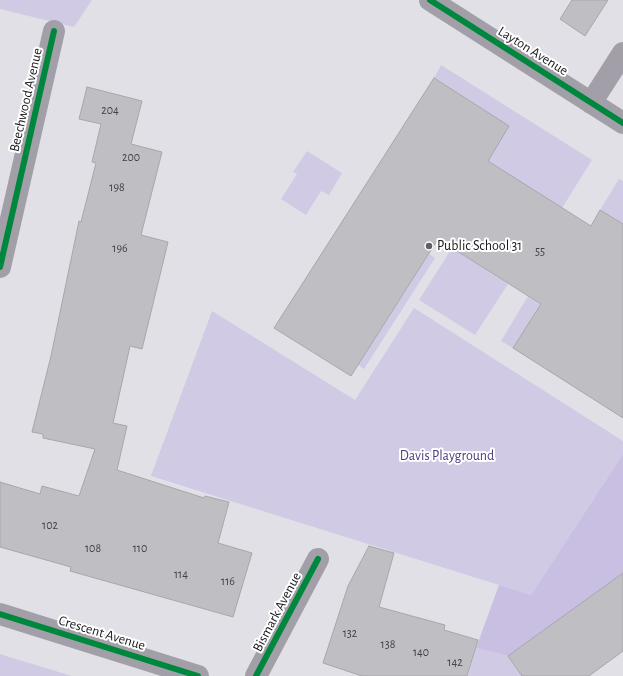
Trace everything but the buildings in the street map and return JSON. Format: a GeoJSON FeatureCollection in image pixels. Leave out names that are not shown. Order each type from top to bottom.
{"type":"FeatureCollection","features":[{"type":"Feature","properties":{"kind":"street","name":"Layton Avenue"},"geometry":{"type":"LineString","coordinates":[[430,0],[623,123]]}},
{"type":"Feature","properties":{"kind":"street","name":"Beechwood Avenue"},"geometry":{"type":"LineString","coordinates":[[0,267],[54,31]]}},
{"type":"Feature","properties":{"kind":"street"},"geometry":{"type":"LineString","coordinates":[[591,103],[623,53]]}},
{"type":"Feature","properties":{"kind":"street","name":"Bismark Avenue"},"geometry":{"type":"LineString","coordinates":[[256,676],[318,559]]}},
{"type":"Feature","properties":{"kind":"street","name":"Crescent Avenue"},"geometry":{"type":"LineString","coordinates":[[0,614],[198,676]]}},
{"type":"Feature","properties":{"kind":"green space"},"geometry":{"type":"Polygon","coordinates":[[[0,0],[92,0],[74,27],[0,9],[0,0]]]}},
{"type":"Feature","properties":{"kind":"green space"},"geometry":{"type":"Polygon","coordinates":[[[441,65],[592,160],[562,208],[488,161],[509,126],[434,78],[441,65]]]}},
{"type":"Feature","properties":{"kind":"green space"},"geometry":{"type":"Polygon","coordinates":[[[307,151],[342,173],[329,195],[321,191],[306,215],[281,199],[297,174],[293,172],[307,151]]]}},
{"type":"Feature","properties":{"kind":"green space"},"geometry":{"type":"Polygon","coordinates":[[[619,179],[623,181],[623,224],[600,210],[619,179]]]}},
{"type":"Feature","properties":{"kind":"green space"},"geometry":{"type":"Polygon","coordinates":[[[452,248],[508,284],[475,335],[419,300],[452,248]]]}},
{"type":"Feature","properties":{"kind":"green space"},"geometry":{"type":"Polygon","coordinates":[[[429,254],[435,258],[364,369],[358,365],[429,254]]]}},
{"type":"Feature","properties":{"kind":"green space"},"geometry":{"type":"Polygon","coordinates":[[[528,296],[541,305],[513,348],[501,341],[528,296]]]}},
{"type":"Feature","properties":{"kind":"green space","name":"Davis Playground"},"geometry":{"type":"Polygon","coordinates":[[[414,308],[623,441],[623,454],[531,595],[151,476],[212,311],[355,400],[414,308]]]}},
{"type":"Feature","properties":{"kind":"green space"},"geometry":{"type":"Polygon","coordinates":[[[476,648],[508,656],[522,676],[468,676],[476,648]]]}},
{"type":"Feature","properties":{"kind":"green space"},"geometry":{"type":"Polygon","coordinates":[[[0,654],[6,656],[72,676],[0,676],[0,654]]]}},
{"type":"Feature","properties":{"kind":"shaded area"},"geometry":{"type":"Polygon","coordinates":[[[623,454],[623,573],[508,656],[476,648],[499,585],[531,595],[623,454]]]}},
{"type":"Feature","properties":{"kind":"cycle path"},"geometry":{"type":"LineString","coordinates":[[430,0],[623,123]]}},
{"type":"Feature","properties":{"kind":"cycle path"},"geometry":{"type":"LineString","coordinates":[[0,267],[54,31]]}},
{"type":"Feature","properties":{"kind":"cycle path"},"geometry":{"type":"LineString","coordinates":[[256,676],[318,559]]}},
{"type":"Feature","properties":{"kind":"cycle path"},"geometry":{"type":"LineString","coordinates":[[0,614],[198,676]]}},
{"type":"Feature","properties":{"kind":"place","name":"Public School 31"},"geometry":{"type":"Point","coordinates":[429,246]}}]}
